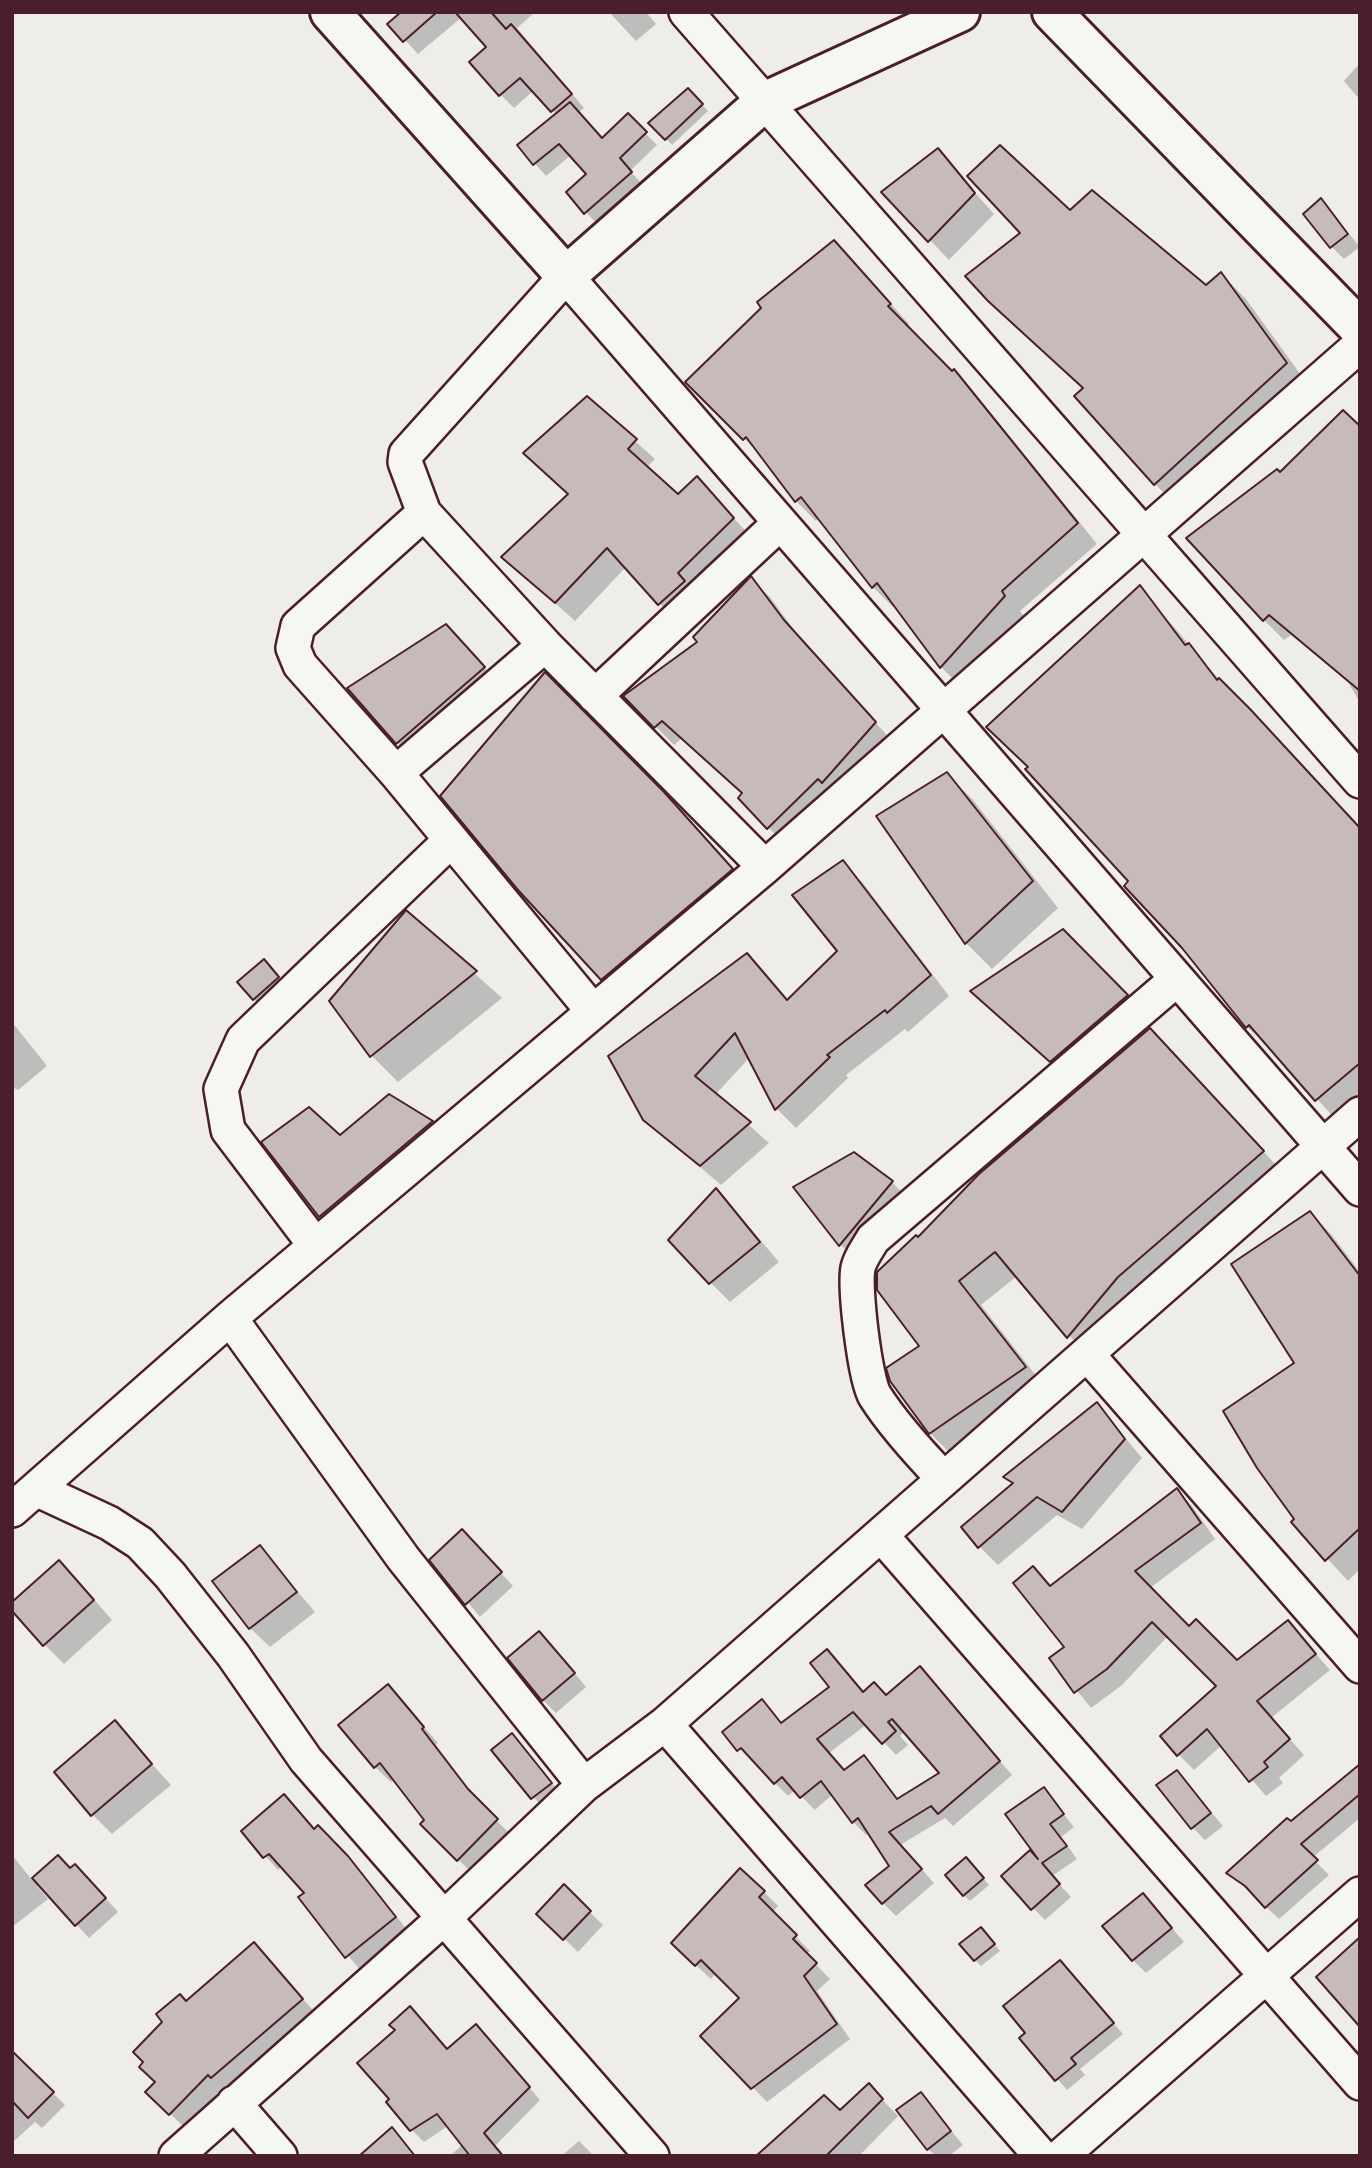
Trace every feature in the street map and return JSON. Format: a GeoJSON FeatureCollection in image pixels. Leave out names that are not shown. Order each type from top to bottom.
{"type":"FeatureCollection","features":[{"type":"Feature","properties":{"kind":"street"},"geometry":{"type":"LineString","coordinates":[[330,12],[566,276],[1360,1189]]}},
{"type":"Feature","properties":{"kind":"street"},"geometry":{"type":"LineString","coordinates":[[686,12],[1360,781]]}},
{"type":"Feature","properties":{"kind":"street"},"geometry":{"type":"LineString","coordinates":[[765,867],[545,645],[424,513],[405,462],[406,454],[566,276],[764,102],[960,12]]}},
{"type":"Feature","properties":{"kind":"street"},"geometry":{"type":"LineString","coordinates":[[1052,12],[1360,329]]}},
{"type":"Feature","properties":{"kind":"street"},"geometry":{"type":"LineString","coordinates":[[24,1500],[315,1245],[765,867],[1360,345]]}},
{"type":"Feature","properties":{"kind":"street"},"geometry":{"type":"LineString","coordinates":[[424,513],[298,626],[293,649],[300,665],[396,773],[592,1010]]}},
{"type":"Feature","properties":{"kind":"street"},"geometry":{"type":"LineString","coordinates":[[595,696],[780,523]]}},
{"type":"Feature","properties":{"kind":"street"},"geometry":{"type":"LineString","coordinates":[[396,773],[545,645]]}},
{"type":"Feature","properties":{"kind":"street"},"geometry":{"type":"LineString","coordinates":[[315,1245],[228,1130],[221,1089],[243,1041],[451,840]]}},
{"type":"Feature","properties":{"kind":"street"},"geometry":{"type":"LineString","coordinates":[[944,1479],[919,1454],[873,1394],[865,1364],[856,1280],[858,1265],[873,1239],[1177,979]]}},
{"type":"Feature","properties":{"kind":"street"},"geometry":{"type":"LineString","coordinates":[[176,2156],[444,1918],[584,1786],[665,1724],[1360,1114]]}},
{"type":"Feature","properties":{"kind":"street"},"geometry":{"type":"LineString","coordinates":[[230,1318],[403,1558],[584,1786]]}},
{"type":"Feature","properties":{"kind":"street"},"geometry":{"type":"LineString","coordinates":[[1087,1354],[1360,1666]]}},
{"type":"Feature","properties":{"kind":"street"},"geometry":{"type":"LineString","coordinates":[[24,1500],[108,1523],[140,1543],[170,1575],[233,1655],[306,1760],[652,2156]]}},
{"type":"Feature","properties":{"kind":"street"},"geometry":{"type":"LineString","coordinates":[[881,1535],[1360,2083]]}},
{"type":"Feature","properties":{"kind":"street"},"geometry":{"type":"LineString","coordinates":[[665,1724],[1041,2156]]}},
{"type":"Feature","properties":{"kind":"street"},"geometry":{"type":"LineString","coordinates":[[1061,2156],[1360,1894]]}},
{"type":"Feature","properties":{"kind":"street"},"geometry":{"type":"LineString","coordinates":[[234,2103],[280,2156]]}},
{"type":"Feature","properties":{"kind":"building"},"geometry":{"type":"Polygon","coordinates":[[[401,12],[437,12],[403,42],[387,24],[401,12]]]}},
{"type":"Feature","properties":{"kind":"building"},"geometry":{"type":"Polygon","coordinates":[[[455,12],[491,12],[506,29],[511,24],[572,94],[551,112],[520,78],[499,96],[469,62],[486,47],[455,12]]]}},
{"type":"Feature","properties":{"kind":"building"},"geometry":{"type":"Polygon","coordinates":[[[688,88],[703,104],[665,140],[648,123],[688,88]]]}},
{"type":"Feature","properties":{"kind":"building"},"geometry":{"type":"Polygon","coordinates":[[[570,102],[602,138],[628,113],[647,132],[620,158],[632,172],[584,214],[566,192],[586,174],[559,144],[533,165],[517,145],[570,102]]]}},
{"type":"Feature","properties":{"kind":"building"},"geometry":{"type":"Polygon","coordinates":[[[1000,145],[1070,210],[1092,190],[1206,285],[1221,272],[1287,363],[1154,485],[1074,396],[1083,388],[988,301],[965,276],[1020,233],[967,176],[1000,145]]]}},
{"type":"Feature","properties":{"kind":"building"},"geometry":{"type":"Polygon","coordinates":[[[938,148],[975,193],[928,242],[881,192],[938,148]]]}},
{"type":"Feature","properties":{"kind":"building"},"geometry":{"type":"Polygon","coordinates":[[[1321,198],[1348,234],[1330,248],[1303,214],[1321,198]]]}},
{"type":"Feature","properties":{"kind":"building"},"geometry":{"type":"Polygon","coordinates":[[[834,240],[891,304],[888,306],[952,371],[954,369],[1078,523],[1002,591],[1005,596],[940,668],[877,583],[872,588],[801,497],[795,502],[746,437],[743,440],[685,382],[761,308],[757,302],[834,240]]]}},
{"type":"Feature","properties":{"kind":"building"},"geometry":{"type":"Polygon","coordinates":[[[587,396],[637,439],[628,449],[678,494],[697,476],[734,518],[678,573],[685,581],[658,605],[607,548],[555,603],[501,557],[568,494],[523,453],[587,396]]]}},
{"type":"Feature","properties":{"kind":"building"},"geometry":{"type":"Polygon","coordinates":[[[1343,410],[1360,426],[1360,691],[1269,615],[1263,621],[1186,538],[1277,469],[1280,472],[1343,410]]]}},
{"type":"Feature","properties":{"kind":"building"},"geometry":{"type":"Polygon","coordinates":[[[751,576],[784,620],[876,722],[822,783],[818,779],[767,829],[738,798],[742,793],[662,721],[654,728],[623,696],[697,642],[693,637],[751,576]]]}},
{"type":"Feature","properties":{"kind":"building"},"geometry":{"type":"Polygon","coordinates":[[[1140,585],[1185,645],[1189,643],[1217,680],[1219,678],[1250,709],[1360,828],[1360,1063],[1315,1101],[1249,1025],[1246,1028],[1182,948],[1124,886],[1128,881],[1025,769],[1028,767],[986,727],[1140,585]]]}},
{"type":"Feature","properties":{"kind":"building"},"geometry":{"type":"Polygon","coordinates":[[[446,624],[485,667],[396,744],[347,688],[446,624]]]}},
{"type":"Feature","properties":{"kind":"building"},"geometry":{"type":"Polygon","coordinates":[[[545,672],[664,792],[733,869],[601,980],[518,890],[440,796],[545,672]]]}},
{"type":"Feature","properties":{"kind":"building"},"geometry":{"type":"Polygon","coordinates":[[[947,772],[1033,881],[965,944],[876,816],[947,772]]]}},
{"type":"Feature","properties":{"kind":"building"},"geometry":{"type":"Polygon","coordinates":[[[843,860],[931,975],[887,1013],[885,1010],[827,1055],[830,1057],[775,1110],[735,1033],[695,1076],[751,1122],[700,1166],[643,1120],[608,1056],[747,953],[787,1000],[837,951],[792,895],[843,860]]]}},
{"type":"Feature","properties":{"kind":"building"},"geometry":{"type":"Polygon","coordinates":[[[406,910],[477,971],[370,1057],[329,1001],[406,910]]]}},
{"type":"Feature","properties":{"kind":"building"},"geometry":{"type":"Polygon","coordinates":[[[1063,929],[1128,995],[1050,1062],[970,991],[1063,929]]]}},
{"type":"Feature","properties":{"kind":"building"},"geometry":{"type":"Polygon","coordinates":[[[264,959],[279,977],[253,1000],[237,982],[264,959]]]}},
{"type":"Feature","properties":{"kind":"building"},"geometry":{"type":"Polygon","coordinates":[[[1150,1028],[1264,1151],[1118,1277],[1067,1338],[995,1252],[959,1281],[1026,1367],[929,1434],[890,1381],[886,1368],[919,1346],[877,1290],[877,1272],[916,1235],[918,1237],[979,1174],[1150,1028]]]}},
{"type":"Feature","properties":{"kind":"building"},"geometry":{"type":"Polygon","coordinates":[[[389,1094],[433,1121],[319,1217],[261,1142],[309,1107],[340,1135],[389,1094]]]}},
{"type":"Feature","properties":{"kind":"building"},"geometry":{"type":"Polygon","coordinates":[[[854,1152],[893,1181],[839,1246],[793,1187],[854,1152]]]}},
{"type":"Feature","properties":{"kind":"building"},"geometry":{"type":"Polygon","coordinates":[[[716,1188],[760,1242],[709,1284],[668,1240],[716,1188]]]}},
{"type":"Feature","properties":{"kind":"building"},"geometry":{"type":"Polygon","coordinates":[[[1310,1211],[1360,1276],[1360,1528],[1325,1561],[1291,1522],[1294,1519],[1257,1468],[1223,1411],[1294,1363],[1231,1264],[1310,1211]]]}},
{"type":"Feature","properties":{"kind":"building"},"geometry":{"type":"Polygon","coordinates":[[[1097,1402],[1125,1439],[1062,1512],[1037,1497],[978,1548],[961,1527],[1013,1483],[1003,1477],[1097,1402]]]}},
{"type":"Feature","properties":{"kind":"building"},"geometry":{"type":"Polygon","coordinates":[[[1177,1488],[1201,1523],[1135,1571],[1189,1626],[1196,1619],[1237,1660],[1288,1620],[1316,1654],[1257,1701],[1290,1739],[1264,1762],[1268,1767],[1249,1782],[1207,1729],[1177,1756],[1160,1736],[1216,1686],[1152,1622],[1107,1669],[1074,1693],[1049,1658],[1064,1647],[1013,1583],[1033,1566],[1050,1586],[1177,1488]]]}},
{"type":"Feature","properties":{"kind":"building"},"geometry":{"type":"Polygon","coordinates":[[[462,1529],[502,1572],[465,1605],[429,1560],[462,1529]]]}},
{"type":"Feature","properties":{"kind":"building"},"geometry":{"type":"Polygon","coordinates":[[[260,1545],[297,1592],[249,1629],[212,1581],[260,1545]]]}},
{"type":"Feature","properties":{"kind":"building"},"geometry":{"type":"Polygon","coordinates":[[[59,1560],[94,1600],[43,1646],[12,1611],[12,1602],[59,1560]]]}},
{"type":"Feature","properties":{"kind":"building"},"geometry":{"type":"Polygon","coordinates":[[[539,1631],[575,1673],[542,1701],[507,1658],[539,1631]]]}},
{"type":"Feature","properties":{"kind":"building"},"geometry":{"type":"Polygon","coordinates":[[[827,1649],[863,1692],[874,1682],[886,1695],[920,1666],[1000,1761],[938,1814],[931,1806],[889,1832],[922,1869],[882,1904],[865,1885],[889,1866],[858,1818],[852,1823],[821,1781],[800,1798],[782,1777],[774,1784],[741,1748],[737,1751],[722,1732],[762,1699],[781,1723],[829,1687],[810,1663],[827,1649]],[[853,1712],[817,1739],[844,1770],[864,1755],[897,1799],[939,1773],[892,1719],[888,1722],[896,1731],[882,1744],[853,1712]]]}},
{"type":"Feature","properties":{"kind":"building"},"geometry":{"type":"Polygon","coordinates":[[[388,1684],[424,1727],[422,1729],[468,1789],[498,1819],[457,1861],[420,1824],[424,1820],[380,1763],[374,1768],[338,1725],[388,1684]]]}},
{"type":"Feature","properties":{"kind":"building"},"geometry":{"type":"Polygon","coordinates":[[[115,1720],[152,1764],[91,1816],[54,1772],[115,1720]]]}},
{"type":"Feature","properties":{"kind":"building"},"geometry":{"type":"Polygon","coordinates":[[[512,1733],[552,1783],[531,1799],[491,1750],[512,1733]]]}},
{"type":"Feature","properties":{"kind":"building"},"geometry":{"type":"Polygon","coordinates":[[[1360,1764],[1360,1794],[1301,1844],[1318,1860],[1265,1908],[1245,1886],[1226,1873],[1287,1818],[1291,1821],[1360,1764]]]}},
{"type":"Feature","properties":{"kind":"building"},"geometry":{"type":"Polygon","coordinates":[[[1177,1770],[1211,1813],[1191,1829],[1156,1785],[1177,1770]]]}},
{"type":"Feature","properties":{"kind":"building"},"geometry":{"type":"Polygon","coordinates":[[[1044,1787],[1064,1814],[1050,1824],[1067,1846],[1042,1863],[1060,1884],[1031,1910],[1001,1876],[1030,1850],[1038,1859],[1005,1814],[1044,1787]]]}},
{"type":"Feature","properties":{"kind":"building"},"geometry":{"type":"Polygon","coordinates":[[[284,1794],[314,1829],[318,1825],[348,1856],[396,1917],[345,1958],[298,1897],[304,1893],[269,1854],[263,1858],[241,1831],[284,1794]]]}},
{"type":"Feature","properties":{"kind":"building"},"geometry":{"type":"Polygon","coordinates":[[[58,1855],[70,1868],[75,1864],[106,1898],[75,1926],[32,1878],[58,1855]]]}},
{"type":"Feature","properties":{"kind":"building"},"geometry":{"type":"Polygon","coordinates":[[[966,1857],[984,1878],[963,1896],[945,1875],[966,1857]]]}},
{"type":"Feature","properties":{"kind":"building"},"geometry":{"type":"Polygon","coordinates":[[[740,1868],[765,1891],[759,1897],[797,1935],[793,1939],[817,1963],[804,1976],[837,2024],[751,2089],[700,2036],[739,1998],[701,1960],[695,1966],[671,1943],[740,1868]]]}},
{"type":"Feature","properties":{"kind":"building"},"geometry":{"type":"Polygon","coordinates":[[[564,1884],[591,1911],[563,1940],[536,1914],[564,1884]]]}},
{"type":"Feature","properties":{"kind":"building"},"geometry":{"type":"Polygon","coordinates":[[[1143,1893],[1172,1928],[1132,1961],[1102,1926],[1143,1893]]]}},
{"type":"Feature","properties":{"kind":"building"},"geometry":{"type":"Polygon","coordinates":[[[981,1927],[995,1944],[974,1961],[959,1944],[981,1927]]]}},
{"type":"Feature","properties":{"kind":"building"},"geometry":{"type":"Polygon","coordinates":[[[1360,1937],[1360,2027],[1316,1977],[1360,1937]]]}},
{"type":"Feature","properties":{"kind":"building"},"geometry":{"type":"Polygon","coordinates":[[[254,1942],[303,1999],[211,2078],[208,2075],[169,2115],[145,2092],[155,2082],[139,2067],[143,2062],[133,2052],[162,2022],[156,2014],[180,1994],[186,2001],[254,1942]]]}},
{"type":"Feature","properties":{"kind":"building"},"geometry":{"type":"Polygon","coordinates":[[[1060,1960],[1114,2023],[1071,2058],[1076,2064],[1055,2081],[1019,2038],[1025,2033],[1003,2006],[1060,1960]]]}},
{"type":"Feature","properties":{"kind":"building"},"geometry":{"type":"Polygon","coordinates":[[[410,2006],[447,2049],[476,2024],[530,2087],[484,2133],[503,2156],[470,2156],[437,2114],[410,2131],[386,2102],[389,2099],[357,2063],[395,2030],[389,2025],[410,2006]]]}},
{"type":"Feature","properties":{"kind":"building"},"geometry":{"type":"Polygon","coordinates":[[[12,2051],[54,2092],[28,2118],[12,2101],[12,2051]]]}},
{"type":"Feature","properties":{"kind":"building"},"geometry":{"type":"Polygon","coordinates":[[[869,2083],[883,2099],[826,2156],[756,2156],[824,2095],[840,2110],[869,2083]]]}},
{"type":"Feature","properties":{"kind":"building"},"geometry":{"type":"Polygon","coordinates":[[[921,2092],[951,2131],[927,2150],[896,2110],[921,2092]]]}},
{"type":"Feature","properties":{"kind":"building"},"geometry":{"type":"Polygon","coordinates":[[[392,2127],[415,2156],[359,2156],[392,2127]]]}}]}
